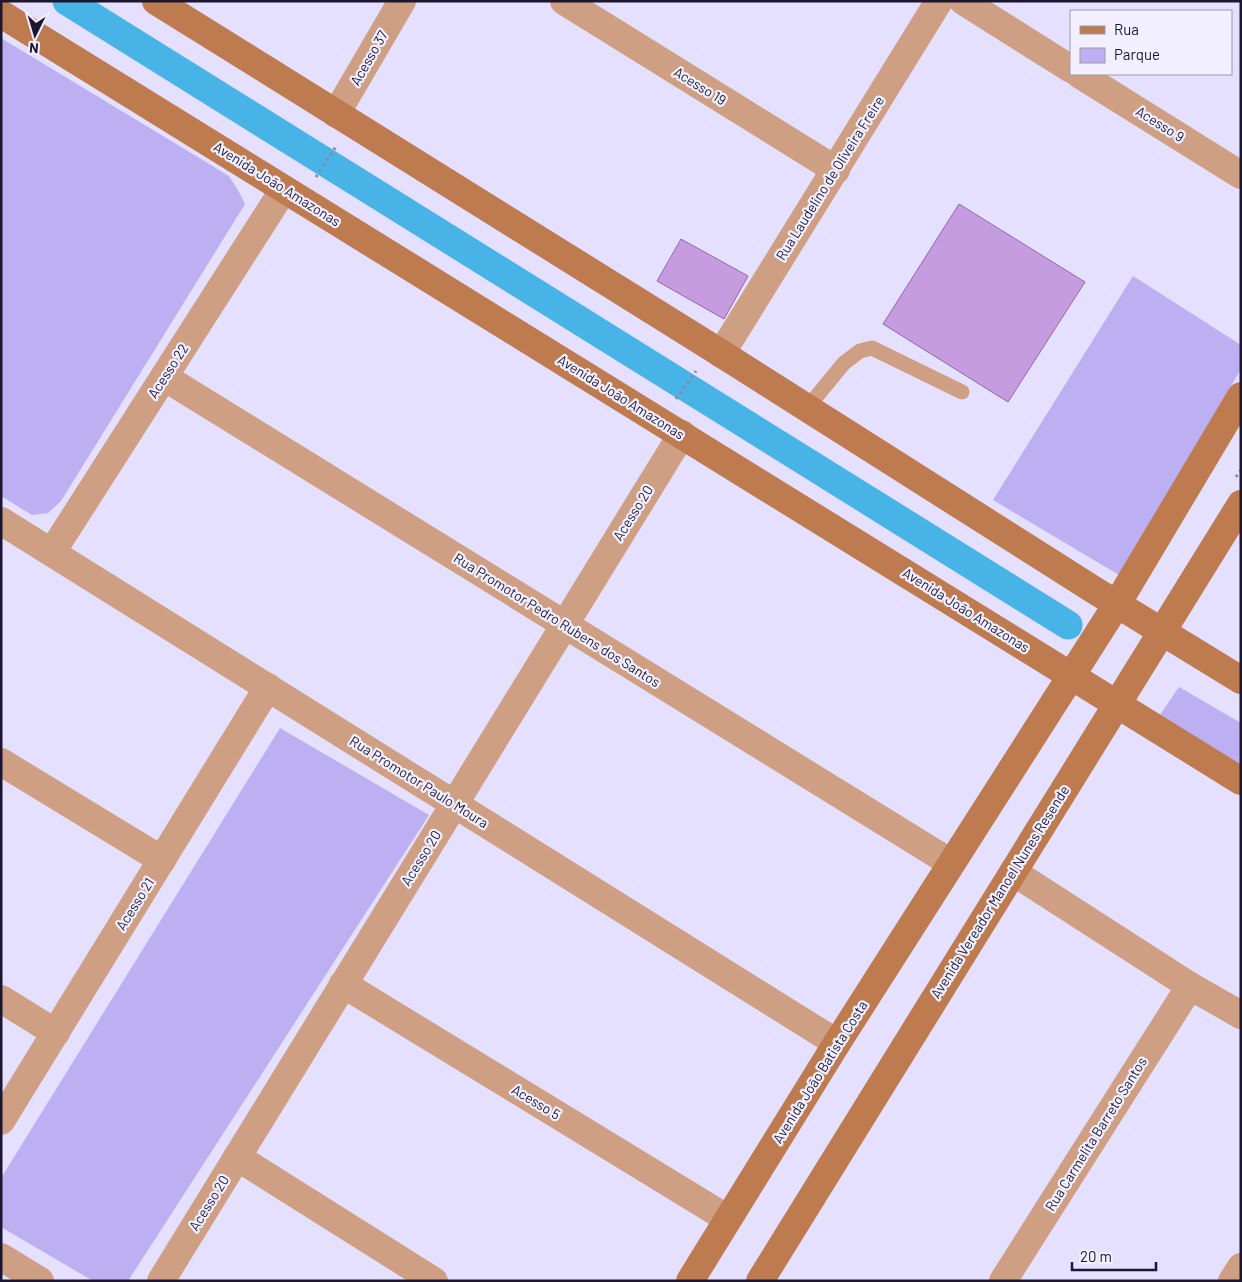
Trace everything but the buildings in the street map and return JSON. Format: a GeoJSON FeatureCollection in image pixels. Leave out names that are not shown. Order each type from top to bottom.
{"type":"FeatureCollection","features":[{"type":"Feature","properties":{"kind":"street"},"geometry":{"type":"LineString","coordinates":[[156,1],[336,114],[710,361],[807,408],[1241,680]]}},
{"type":"Feature","properties":{"kind":"street","name":"Acesso 37"},"geometry":{"type":"LineString","coordinates":[[336,114],[402,1]]}},
{"type":"Feature","properties":{"kind":"street","name":"Acesso 19"},"geometry":{"type":"LineString","coordinates":[[564,1],[836,170]]}},
{"type":"Feature","properties":{"kind":"street","name":"Rua Laudelino de Oliveira Freire"},"geometry":{"type":"LineString","coordinates":[[710,361],[836,170],[939,1]]}},
{"type":"Feature","properties":{"kind":"street"},"geometry":{"type":"LineString","coordinates":[[963,1],[1070,68]]}},
{"type":"Feature","properties":{"kind":"street","name":"Avenida João Amazonas"},"geometry":{"type":"LineString","coordinates":[[1,14],[1241,781]]}},
{"type":"Feature","properties":{"kind":"street","name":"Acesso 9"},"geometry":{"type":"LineString","coordinates":[[1081,75],[1241,175]]}},
{"type":"Feature","properties":{"kind":"street","name":"Acesso 22"},"geometry":{"type":"LineString","coordinates":[[52,552],[284,189]]}},
{"type":"Feature","properties":{"kind":"street","name":"Rua Promotor Pedro Rubens dos Santos"},"geometry":{"type":"LineString","coordinates":[[164,377],[951,864]]}},
{"type":"Feature","properties":{"kind":"street"},"geometry":{"type":"LineString","coordinates":[[951,864],[1117,604],[1241,396]]}},
{"type":"Feature","properties":{"kind":"street","name":"Acesso 20"},"geometry":{"type":"LineString","coordinates":[[161,1281],[682,434]]}},
{"type":"Feature","properties":{"kind":"street","name":"Avenida Vereador Manoel Nunes Resende"},"geometry":{"type":"LineString","coordinates":[[760,1281],[1241,504]]}},
{"type":"Feature","properties":{"kind":"street","name":"Rua Promotor Paulo Moura"},"geometry":{"type":"LineString","coordinates":[[1,521],[837,1043]]}},
{"type":"Feature","properties":{"kind":"street","name":"Acesso 21"},"geometry":{"type":"LineString","coordinates":[[1,1121],[268,687]]}},
{"type":"Feature","properties":{"kind":"street"},"geometry":{"type":"LineString","coordinates":[[1,762],[162,860]]}},
{"type":"Feature","properties":{"kind":"street","name":"Avenida João Batista Costa"},"geometry":{"type":"LineString","coordinates":[[690,1281],[837,1043],[951,864]]}},
{"type":"Feature","properties":{"kind":"street"},"geometry":{"type":"LineString","coordinates":[[1013,872],[1190,986],[1241,1015]]}},
{"type":"Feature","properties":{"kind":"street","name":"Acesso 5"},"geometry":{"type":"LineString","coordinates":[[343,984],[728,1219]]}},
{"type":"Feature","properties":{"kind":"street","name":"Rua Carmelita Barreto Santos"},"geometry":{"type":"LineString","coordinates":[[1003,1281],[1190,986]]}},
{"type":"Feature","properties":{"kind":"street"},"geometry":{"type":"LineString","coordinates":[[1,999],[56,1033]]}},
{"type":"Feature","properties":{"kind":"street"},"geometry":{"type":"LineString","coordinates":[[237,1157],[434,1281]]}},
{"type":"Feature","properties":{"kind":"street"},"geometry":{"type":"LineString","coordinates":[[1,1257],[40,1281]]}},
{"type":"Feature","properties":{"kind":"street"},"geometry":{"type":"LineString","coordinates":[[1232,1281],[1241,1267]]}},
{"type":"Feature","properties":{"kind":"lane"},"geometry":{"type":"LineString","coordinates":[[807,408],[844,363],[860,351],[872,348],[962,392]]}},
{"type":"Feature","properties":{"kind":"path"},"geometry":{"type":"LineString","coordinates":[[315,178],[339,141]]}},
{"type":"Feature","properties":{"kind":"path"},"geometry":{"type":"LineString","coordinates":[[674,402],[710,361]]}},
{"type":"Feature","properties":{"kind":"green space"},"geometry":{"type":"Polygon","coordinates":[[[1,38],[229,176],[245,204],[61,501],[48,513],[32,515],[1,496],[1,38]]]}},
{"type":"Feature","properties":{"kind":"green space"},"geometry":{"type":"Polygon","coordinates":[[[1133,276],[1241,345],[1241,369],[1119,575],[993,500],[1133,276]]]}},
{"type":"Feature","properties":{"kind":"green space"},"geometry":{"type":"Polygon","coordinates":[[[1179,687],[1241,723],[1241,776],[1155,722],[1179,687]]]}},
{"type":"Feature","properties":{"kind":"green space"},"geometry":{"type":"Polygon","coordinates":[[[280,728],[429,815],[128,1281],[93,1281],[1,1227],[1,1178],[280,728]]]}},
{"type":"Feature","properties":{"kind":"waterway"},"geometry":{"type":"LineString","coordinates":[[67,1],[1068,625]]}}]}
